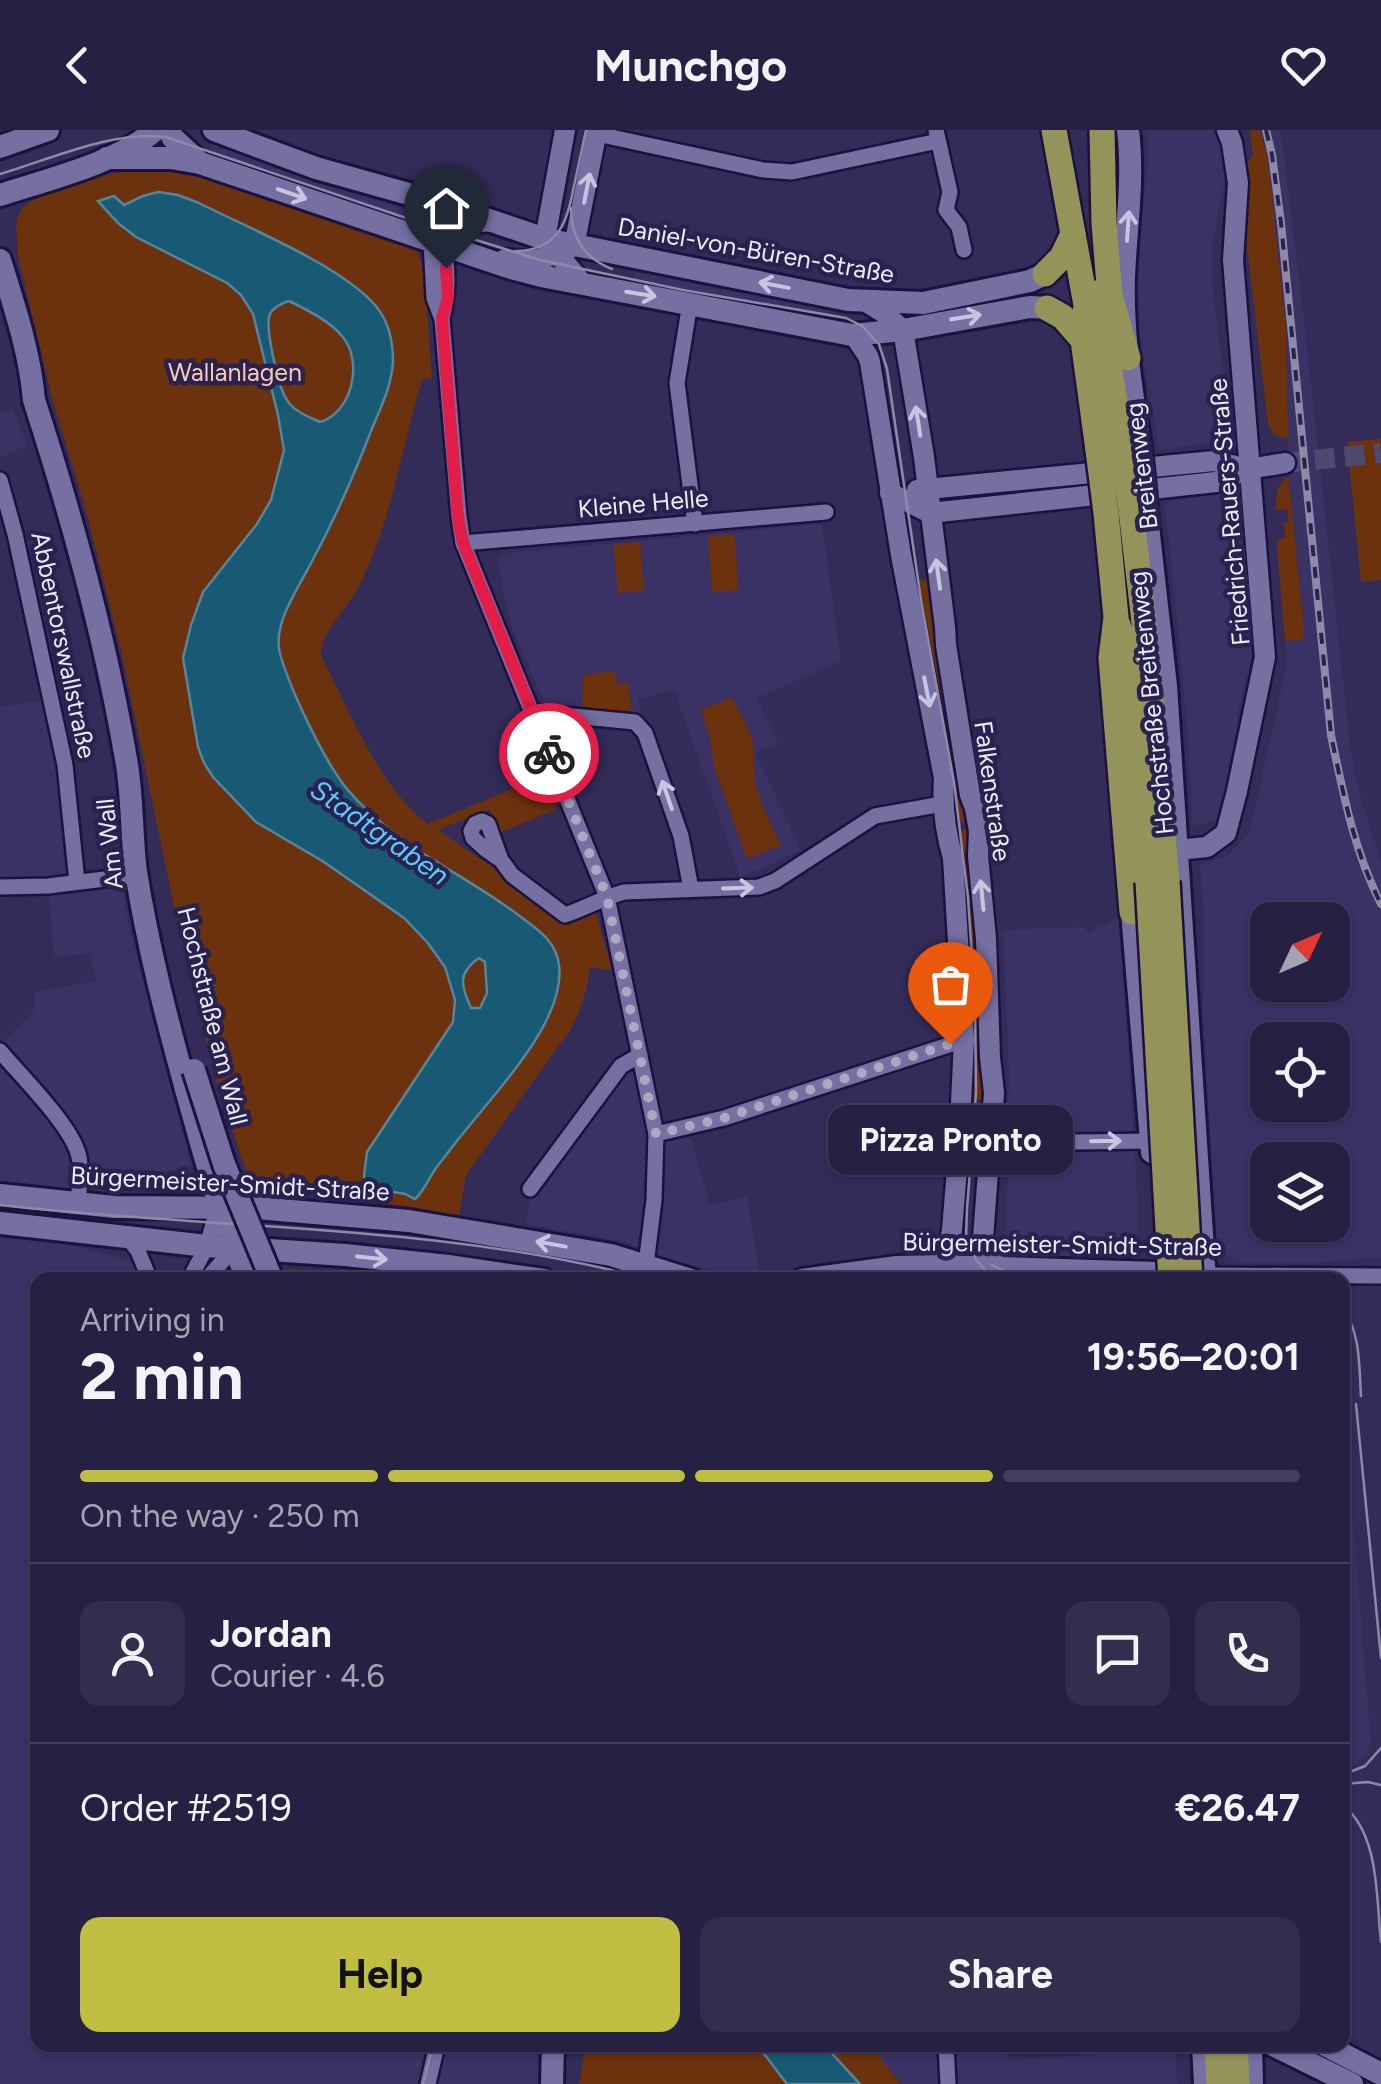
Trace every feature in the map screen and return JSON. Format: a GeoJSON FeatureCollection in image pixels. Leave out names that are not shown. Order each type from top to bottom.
{"type":"FeatureCollection","features":[{"type":"Feature","properties":{"kind":"highway","name":"Breitenweg"},"geometry":{"type":"LineString","coordinates":[[1054,130],[1086,305],[1083,340],[1120,448]]}},
{"type":"Feature","properties":{"kind":"highway","name":"Hochstraße Breitenweg"},"geometry":{"type":"LineString","coordinates":[[1071,130],[1107,362],[1116,390],[1146,642],[1158,882],[1164,1272]]}},
{"type":"Feature","properties":{"kind":"highway"},"geometry":{"type":"LineString","coordinates":[[1102,130],[1116,390]]}},
{"type":"Feature","properties":{"kind":"highway"},"geometry":{"type":"LineString","coordinates":[[1045,274],[1062,257],[1073,234]]}},
{"type":"Feature","properties":{"kind":"highway"},"geometry":{"type":"LineString","coordinates":[[1108,287],[1128,358]]}},
{"type":"Feature","properties":{"kind":"highway"},"geometry":{"type":"LineString","coordinates":[[1047,308],[1063,316],[1083,340]]}},
{"type":"Feature","properties":{"kind":"highway","name":"Breitenweg"},"geometry":{"type":"LineString","coordinates":[[1116,617],[1128,510]]}},
{"type":"Feature","properties":{"kind":"highway"},"geometry":{"type":"LineString","coordinates":[[1116,617],[1111,658],[1132,912]]}},
{"type":"Feature","properties":{"kind":"highway","name":"Hochstraße Breitenweg"},"geometry":{"type":"LineString","coordinates":[[1116,617],[1129,655],[1158,882],[1199,1272]]}},
{"type":"Feature","properties":{"kind":"highway"},"geometry":{"type":"LineString","coordinates":[[1217,2052],[1219,2084]]}},
{"type":"Feature","properties":{"kind":"highway"},"geometry":{"type":"LineString","coordinates":[[1235,2052],[1237,2084]]}},
{"type":"Feature","properties":{"kind":"main road"},"geometry":{"type":"LineString","coordinates":[[0,146],[48,130]]}},
{"type":"Feature","properties":{"kind":"main road"},"geometry":{"type":"LineString","coordinates":[[0,196],[107,158],[156,130]]}},
{"type":"Feature","properties":{"kind":"main road"},"geometry":{"type":"LineString","coordinates":[[169,130],[200,162]]}},
{"type":"Feature","properties":{"kind":"main road","name":"Daniel-von-Büren-Straße"},"geometry":{"type":"LineString","coordinates":[[214,130],[316,168],[430,200],[558,246],[866,302],[922,303],[1030,281],[1045,274]]}},
{"type":"Feature","properties":{"kind":"main road","name":"Breitenweg"},"geometry":{"type":"LineString","coordinates":[[1120,448],[1128,358],[1124,280],[1131,177],[1128,130]]}},
{"type":"Feature","properties":{"kind":"main road"},"geometry":{"type":"LineString","coordinates":[[107,158],[200,162]]}},
{"type":"Feature","properties":{"kind":"main road","name":"Daniel-von-Büren-Straße"},"geometry":{"type":"LineString","coordinates":[[200,162],[542,276],[854,335],[1030,307],[1047,308]]}},
{"type":"Feature","properties":{"kind":"main road","name":"Am Wall"},"geometry":{"type":"LineString","coordinates":[[0,260],[34,400],[105,656],[131,788],[130,821],[137,875],[163,1001],[218,1206],[244,1272]]}},
{"type":"Feature","properties":{"kind":"main road","name":"Am Wall"},"geometry":{"type":"LineString","coordinates":[[0,309],[25,385],[34,400]]}},
{"type":"Feature","properties":{"kind":"main road","name":"Breitenweg"},"geometry":{"type":"LineString","coordinates":[[1128,510],[1166,686],[1188,996],[1200,1272]]}},
{"type":"Feature","properties":{"kind":"main road","name":"Hochstraße am Wall"},"geometry":{"type":"LineString","coordinates":[[130,821],[143,838],[194,1070],[224,1164],[269,1272]]}},
{"type":"Feature","properties":{"kind":"main road"},"geometry":{"type":"LineString","coordinates":[[1132,912],[1164,1272]]}},
{"type":"Feature","properties":{"kind":"main road","name":"Bürgermeister-Smidt-Straße"},"geometry":{"type":"LineString","coordinates":[[0,1195],[114,1207],[218,1206],[410,1221],[611,1254],[647,1272]]}},
{"type":"Feature","properties":{"kind":"main road"},"geometry":{"type":"LineString","coordinates":[[156,1240],[172,1224],[163,1208]]}},
{"type":"Feature","properties":{"kind":"main road"},"geometry":{"type":"LineString","coordinates":[[0,1223],[489,1272]]}},
{"type":"Feature","properties":{"kind":"main road","name":"Bürgermeister-Smidt-Straße"},"geometry":{"type":"LineString","coordinates":[[860,1272],[939,1266],[1072,1272]]}},
{"type":"Feature","properties":{"kind":"main road"},"geometry":{"type":"LineString","coordinates":[[552,2084],[553,2052]]}},
{"type":"Feature","properties":{"kind":"main road"},"geometry":{"type":"LineString","coordinates":[[1203,2052],[1205,2084]]}},
{"type":"Feature","properties":{"kind":"main road"},"geometry":{"type":"LineString","coordinates":[[1251,2052],[1252,2084]]}},
{"type":"Feature","properties":{"kind":"main road"},"geometry":{"type":"LineString","coordinates":[[1288,2052],[1352,2084]]}},
{"type":"Feature","properties":{"kind":"main road"},"geometry":{"type":"LineString","coordinates":[[1339,2052],[1381,2074]]}},
{"type":"Feature","properties":{"kind":"street"},"geometry":{"type":"LineString","coordinates":[[558,246],[565,130]]}},
{"type":"Feature","properties":{"kind":"street","name":"Friedrich-Rauers-Straße"},"geometry":{"type":"LineString","coordinates":[[1176,850],[1208,847],[1226,832],[1266,657],[1233,260],[1238,183],[1227,130]]}},
{"type":"Feature","properties":{"kind":"street"},"geometry":{"type":"LineString","coordinates":[[558,246],[597,132],[763,170],[792,172],[937,135],[950,192],[946,210],[959,227],[964,250]]}},
{"type":"Feature","properties":{"kind":"street"},"geometry":{"type":"LineString","coordinates":[[430,200],[439,240],[434,298],[442,319],[463,543],[607,897],[640,1054],[656,1134],[647,1272]]}},
{"type":"Feature","properties":{"kind":"street"},"geometry":{"type":"LineString","coordinates":[[439,240],[456,228],[497,224]]}},
{"type":"Feature","properties":{"kind":"street","name":"Daniel-von-Büren-Straße"},"geometry":{"type":"LineString","coordinates":[[478,256],[521,262],[558,246],[583,284]]}},
{"type":"Feature","properties":{"kind":"street"},"geometry":{"type":"LineString","coordinates":[[866,302],[896,328]]}},
{"type":"Feature","properties":{"kind":"street"},"geometry":{"type":"LineString","coordinates":[[690,303],[677,382],[695,524]]}},
{"type":"Feature","properties":{"kind":"street"},"geometry":{"type":"LineString","coordinates":[[868,356],[922,303]]}},
{"type":"Feature","properties":{"kind":"street","name":"Falkenstraße"},"geometry":{"type":"LineString","coordinates":[[896,328],[927,488],[946,644],[978,832],[994,1092],[983,1238],[998,1268]]}},
{"type":"Feature","properties":{"kind":"street","name":"Falkenstraße"},"geometry":{"type":"LineString","coordinates":[[854,335],[868,356],[944,778],[942,804],[953,858],[964,1040],[952,1230],[948,1250],[939,1266]]}},
{"type":"Feature","properties":{"kind":"street"},"geometry":{"type":"LineString","coordinates":[[890,493],[1214,461],[1249,468]]}},
{"type":"Feature","properties":{"kind":"street"},"geometry":{"type":"LineString","coordinates":[[890,493],[930,513],[1216,482],[1249,468],[1285,463]]}},
{"type":"Feature","properties":{"kind":"street","name":"Abbentorswallstraße"},"geometry":{"type":"LineString","coordinates":[[0,480],[20,552],[65,765],[77,882]]}},
{"type":"Feature","properties":{"kind":"street","name":"Kleine Helle"},"geometry":{"type":"LineString","coordinates":[[463,543],[826,512]]}},
{"type":"Feature","properties":{"kind":"street"},"geometry":{"type":"LineString","coordinates":[[532,712],[635,722],[645,732],[682,836],[690,890]]}},
{"type":"Feature","properties":{"kind":"street"},"geometry":{"type":"LineString","coordinates":[[501,860],[512,875],[565,915],[624,892],[759,887],[775,881],[875,816],[942,804]]}},
{"type":"Feature","properties":{"kind":"street"},"geometry":{"type":"LineString","coordinates":[[0,887],[48,886],[137,875]]}},
{"type":"Feature","properties":{"kind":"street"},"geometry":{"type":"LineString","coordinates":[[656,1134],[724,1118],[964,1040]]}},
{"type":"Feature","properties":{"kind":"street"},"geometry":{"type":"LineString","coordinates":[[0,1051],[76,1146],[80,1161],[78,1204]]}},
{"type":"Feature","properties":{"kind":"street"},"geometry":{"type":"LineString","coordinates":[[530,1189],[620,1066],[640,1054]]}},
{"type":"Feature","properties":{"kind":"street"},"geometry":{"type":"LineString","coordinates":[[992,1143],[1151,1141]]}},
{"type":"Feature","properties":{"kind":"street"},"geometry":{"type":"LineString","coordinates":[[193,1272],[207,1246],[218,1206]]}},
{"type":"Feature","properties":{"kind":"street"},"geometry":{"type":"LineString","coordinates":[[128,1238],[147,1272]]}},
{"type":"Feature","properties":{"kind":"street"},"geometry":{"type":"LineString","coordinates":[[213,1272],[234,1248]]}},
{"type":"Feature","properties":{"kind":"street","name":"Bürgermeister-Smidt-Straße"},"geometry":{"type":"LineString","coordinates":[[1350,1278],[1381,1277]]}},
{"type":"Feature","properties":{"kind":"street","name":"Bürgermeister-Smidt-Straße"},"geometry":{"type":"LineString","coordinates":[[1350,1285],[1381,1277]]}},
{"type":"Feature","properties":{"kind":"street"},"geometry":{"type":"LineString","coordinates":[[428,2084],[435,2052]]}},
{"type":"Feature","properties":{"kind":"street"},"geometry":{"type":"LineString","coordinates":[[946,2052],[948,2084]]}},
{"type":"Feature","properties":{"kind":"shaded area"},"geometry":{"type":"Polygon","coordinates":[[[1147,130],[1214,130],[1221,147],[1225,179],[1212,247],[1213,292],[1231,432],[1225,440],[1159,450],[1135,309],[1148,163],[1147,130]]]}},
{"type":"Feature","properties":{"kind":"shaded area"},"geometry":{"type":"Polygon","coordinates":[[[1260,130],[1279,130],[1283,146],[1351,754],[1381,862],[1381,1257],[1315,1263],[1240,1263],[1222,1250],[1216,1235],[1203,1010],[1200,865],[1228,855],[1249,834],[1287,664],[1285,641],[1301,640],[1304,631],[1289,477],[1286,327],[1267,154],[1260,130]]]}},
{"type":"Feature","properties":{"kind":"shaded area"},"geometry":{"type":"Polygon","coordinates":[[[213,142],[426,216],[433,230],[208,154],[213,142]]]}},
{"type":"Feature","properties":{"kind":"shaded area"},"geometry":{"type":"Polygon","coordinates":[[[636,271],[832,306],[830,319],[632,284],[636,271]]]}},
{"type":"Feature","properties":{"kind":"shaded area"},"geometry":{"type":"Polygon","coordinates":[[[13,408],[27,446],[0,457],[0,413],[13,408]]]}},
{"type":"Feature","properties":{"kind":"shaded area"},"geometry":{"type":"Polygon","coordinates":[[[1231,493],[1252,654],[1217,821],[1193,826],[1165,501],[1231,493]]]}},
{"type":"Feature","properties":{"kind":"shaded area"},"geometry":{"type":"Polygon","coordinates":[[[822,524],[841,661],[757,698],[778,743],[755,753],[801,849],[740,876],[674,690],[638,699],[641,713],[544,703],[510,622],[497,560],[508,553],[822,524]]]}},
{"type":"Feature","properties":{"kind":"shaded area"},"geometry":{"type":"Polygon","coordinates":[[[52,699],[76,882],[120,878],[191,1165],[111,1187],[101,1194],[0,1181],[0,1045],[34,1011],[35,992],[96,981],[90,954],[54,956],[48,886],[0,887],[0,707],[52,699]]]}},
{"type":"Feature","properties":{"kind":"shaded area"},"geometry":{"type":"Polygon","coordinates":[[[1120,917],[1138,1207],[1137,1250],[1067,1258],[1006,1256],[1009,1072],[1003,930],[1084,927],[1088,933],[1120,917]]]}},
{"type":"Feature","properties":{"kind":"shaded area"},"geometry":{"type":"Polygon","coordinates":[[[639,1057],[657,1135],[688,1128],[710,1205],[747,1196],[759,1272],[721,1272],[669,1261],[626,1242],[526,1224],[531,1192],[622,1066],[639,1057]]]}},
{"type":"Feature","properties":{"kind":"shaded area"},"geometry":{"type":"Polygon","coordinates":[[[0,1234],[74,1246],[132,1261],[136,1272],[30,1272],[30,2052],[539,2052],[540,2084],[0,2084],[0,1234]]]}},
{"type":"Feature","properties":{"kind":"shaded area"},"geometry":{"type":"Polygon","coordinates":[[[1353,1521],[1371,1744],[1364,1757],[1350,1768],[1353,1521]]]}},
{"type":"Feature","properties":{"kind":"shaded area"},"geometry":{"type":"Polygon","coordinates":[[[876,2052],[1007,2052],[1008,2060],[1094,2052],[1175,2052],[1179,2084],[901,2084],[876,2052]]]}},
{"type":"Feature","properties":{"kind":"green space"},"geometry":{"type":"Polygon","coordinates":[[[1250,130],[1260,130],[1267,154],[1286,327],[1288,439],[1274,435],[1268,424],[1247,247],[1247,163],[1253,155],[1250,130]]]}},
{"type":"Feature","properties":{"kind":"green space","name":"Wallanlagen"},"geometry":{"type":"Polygon","coordinates":[[[147,168],[210,173],[416,248],[424,270],[432,378],[422,380],[372,558],[325,638],[321,656],[380,769],[410,809],[428,824],[544,776],[557,809],[501,832],[489,809],[438,830],[488,864],[508,854],[516,872],[561,907],[594,907],[612,970],[590,967],[583,999],[570,1030],[466,1175],[459,1216],[262,1188],[250,1180],[212,1065],[179,931],[122,655],[17,252],[18,217],[28,204],[79,182],[147,168]]]}},
{"type":"Feature","properties":{"kind":"green space"},"geometry":{"type":"Polygon","coordinates":[[[1381,439],[1381,580],[1361,582],[1347,442],[1381,439]]]}},
{"type":"Feature","properties":{"kind":"green space"},"geometry":{"type":"Polygon","coordinates":[[[1289,478],[1304,631],[1302,640],[1285,641],[1277,546],[1278,539],[1285,538],[1284,523],[1289,522],[1287,509],[1275,510],[1278,488],[1289,478]]]}},
{"type":"Feature","properties":{"kind":"green space"},"geometry":{"type":"Polygon","coordinates":[[[734,534],[739,590],[712,592],[708,536],[734,534]]]}},
{"type":"Feature","properties":{"kind":"green space"},"geometry":{"type":"Polygon","coordinates":[[[640,542],[644,590],[618,593],[613,544],[640,542]]]}},
{"type":"Feature","properties":{"kind":"green space"},"geometry":{"type":"Polygon","coordinates":[[[933,579],[969,821],[956,823],[912,582],[933,579]]]}},
{"type":"Feature","properties":{"kind":"green space"},"geometry":{"type":"Polygon","coordinates":[[[614,671],[617,684],[628,683],[632,712],[582,707],[583,675],[614,671]]]}},
{"type":"Feature","properties":{"kind":"green space"},"geometry":{"type":"Polygon","coordinates":[[[732,697],[749,730],[755,781],[781,845],[747,859],[714,767],[701,710],[732,697]]]}},
{"type":"Feature","properties":{"kind":"green space"},"geometry":{"type":"Polygon","coordinates":[[[970,829],[989,1100],[967,1098],[957,831],[970,829]]]}},
{"type":"Feature","properties":{"kind":"green space"},"geometry":{"type":"Polygon","coordinates":[[[359,1268],[391,1272],[354,1272],[359,1268]]]}},
{"type":"Feature","properties":{"kind":"green space"},"geometry":{"type":"Polygon","coordinates":[[[289,1269],[354,1272],[290,1272],[289,1269]]]}},
{"type":"Feature","properties":{"kind":"green space"},"geometry":{"type":"Polygon","coordinates":[[[585,2052],[876,2052],[901,2084],[579,2084],[585,2052]]]}},
{"type":"Feature","properties":{"kind":"water","name":"Stadtgraben"},"geometry":{"type":"Polygon","coordinates":[[[158,192],[178,195],[317,262],[375,305],[389,331],[393,361],[386,394],[336,513],[288,607],[280,631],[280,654],[318,743],[353,796],[403,840],[538,930],[555,951],[559,970],[550,1013],[525,1056],[415,1199],[388,1191],[387,1200],[381,1200],[380,1192],[367,1189],[367,1152],[453,1022],[455,1000],[445,967],[404,918],[324,862],[256,822],[213,777],[198,747],[183,658],[191,625],[203,592],[257,524],[271,500],[284,450],[253,314],[241,295],[227,283],[136,237],[98,201],[114,196],[124,205],[158,192]],[[289,301],[270,314],[277,371],[290,404],[320,422],[331,417],[347,397],[353,372],[349,347],[337,331],[289,301]],[[479,958],[467,969],[463,980],[471,1008],[480,1008],[487,993],[485,962],[479,958]]]}},
{"type":"Feature","properties":{"kind":"water"},"geometry":{"type":"Polygon","coordinates":[[[761,2052],[830,2052],[860,2084],[787,2084],[761,2052]]]}},
{"type":"Feature","properties":{"kind":"tunnel"},"geometry":{"type":"LineString","coordinates":[[1285,463],[1381,453]]}},
{"type":"Feature","properties":{"kind":"tram line"},"geometry":{"type":"LineString","coordinates":[[516,251],[542,245],[564,222],[586,130]]}},
{"type":"Feature","properties":{"kind":"tram line"},"geometry":{"type":"LineString","coordinates":[[0,174],[104,142],[166,137],[540,260],[846,318],[862,326],[879,344],[887,369],[921,600],[954,782],[968,898],[976,1093],[966,1238],[977,1261],[988,1272]]}},
{"type":"Feature","properties":{"kind":"tram line"},"geometry":{"type":"LineString","coordinates":[[571,208],[573,229],[581,246],[612,269]]}},
{"type":"Feature","properties":{"kind":"tram line"},"geometry":{"type":"LineString","coordinates":[[0,1205],[410,1238],[571,1261],[617,1272]]}},
{"type":"Feature","properties":{"kind":"tram line"},"geometry":{"type":"LineString","coordinates":[[992,1265],[1006,1272]]}},
{"type":"Feature","properties":{"kind":"tram line"},"geometry":{"type":"LineString","coordinates":[[1350,1322],[1356,1339],[1361,1396]]}},
{"type":"Feature","properties":{"kind":"tram line"},"geometry":{"type":"LineString","coordinates":[[1356,1404],[1381,1658]]}},
{"type":"Feature","properties":{"kind":"tram line"},"geometry":{"type":"LineString","coordinates":[[1350,1772],[1365,1766],[1381,1748]]}},
{"type":"Feature","properties":{"kind":"tram line"},"geometry":{"type":"LineString","coordinates":[[1350,1783],[1381,1785]]}},
{"type":"Feature","properties":{"kind":"tram line"},"geometry":{"type":"LineString","coordinates":[[1350,1813],[1370,1849],[1381,1942]]}},
{"type":"Feature","properties":{"kind":"tram line"},"geometry":{"type":"LineString","coordinates":[[423,2084],[431,2052]]}},
{"type":"Feature","properties":{"kind":"railway"},"geometry":{"type":"LineString","coordinates":[[1266,130],[1281,223],[1331,735],[1356,843],[1381,904]]}},
{"type":"Feature","properties":{"kind":"way so far"},"geometry":{"type":"LineString","coordinates":[[549,753],[607,897],[656,1134],[724,1118],[950,1044]]}},
{"type":"Feature","properties":{"kind":"place","name":"Pizza Pronto"},"geometry":{"type":"Point","coordinates":[950,1044]}},
{"type":"Feature","properties":{"kind":"route"},"geometry":{"type":"LineString","coordinates":[[446,268],[448,297],[442,319],[463,543],[549,753]]}}]}
